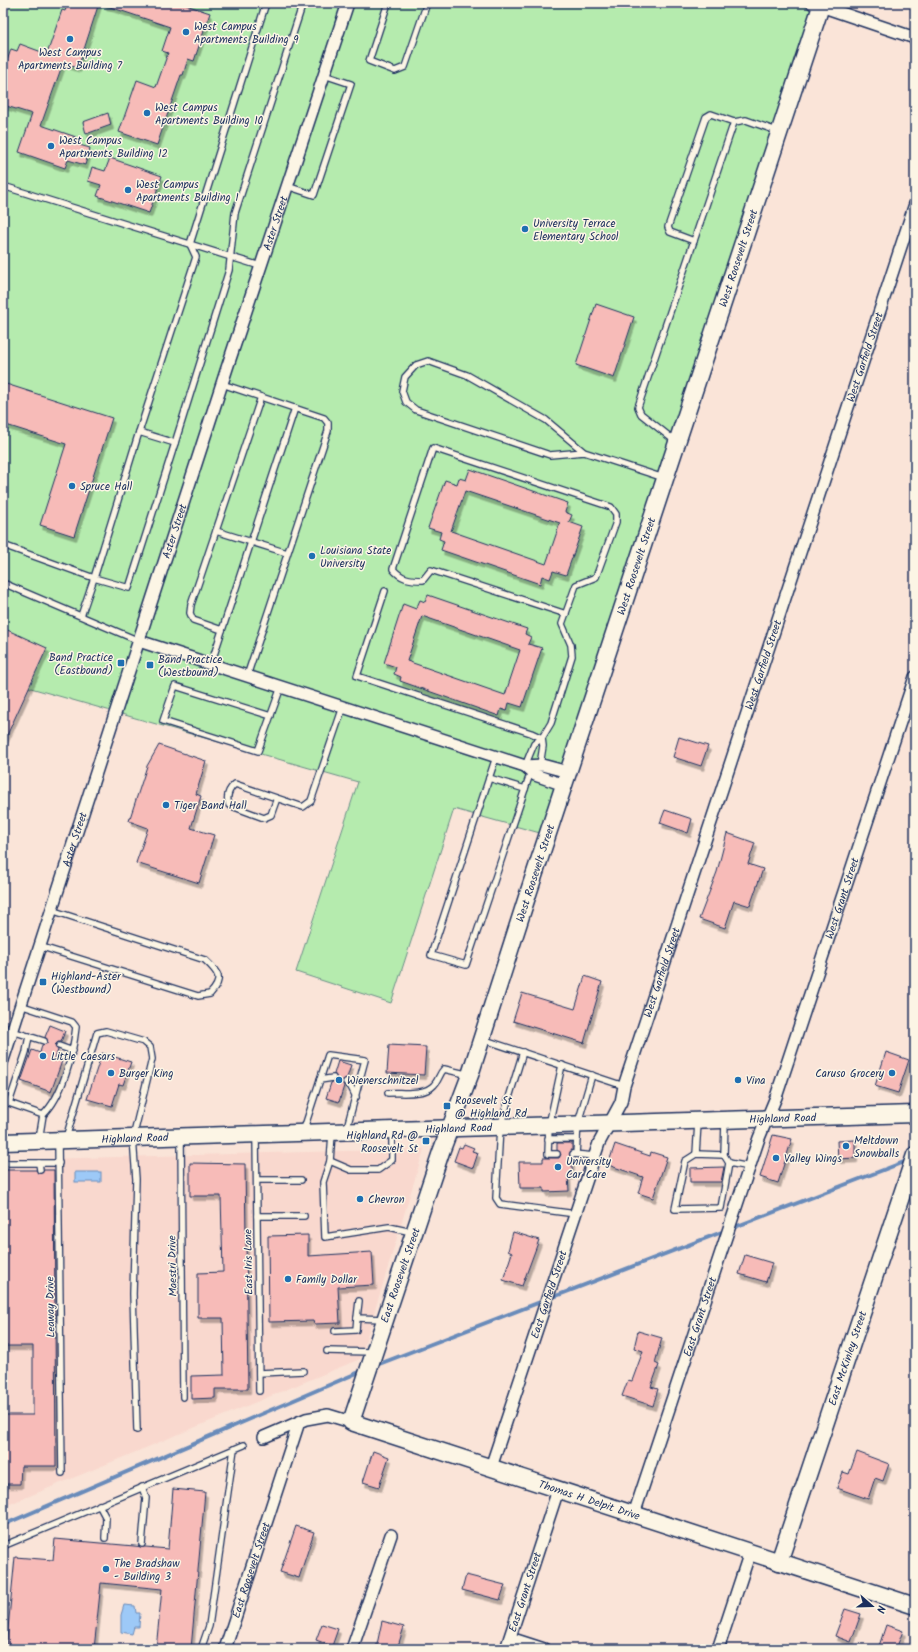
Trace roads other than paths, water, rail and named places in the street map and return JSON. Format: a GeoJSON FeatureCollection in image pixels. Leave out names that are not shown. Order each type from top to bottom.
{"type":"FeatureCollection","features":[{"type":"Feature","properties":{"kind":"main road","name":"West Roosevelt Street"},"geometry":{"type":"LineString","coordinates":[[450,1128],[470,1075],[566,778],[780,132],[818,4]]}},
{"type":"Feature","properties":{"kind":"main road","name":"Highland Road"},"geometry":{"type":"LineString","coordinates":[[3,1142],[500,1126],[549,1132],[577,1131],[609,1123],[915,1114]]}},
{"type":"Feature","properties":{"kind":"main road","name":"East Roosevelt Street"},"geometry":{"type":"LineString","coordinates":[[351,1422],[450,1128]]}},
{"type":"Feature","properties":{"kind":"main road","name":"East McKinley Street"},"geometry":{"type":"LineString","coordinates":[[779,1562],[915,1155]]}},
{"type":"Feature","properties":{"kind":"main road","name":"Thomas H Delpit Drive"},"geometry":{"type":"LineString","coordinates":[[351,1422],[915,1606]]}},
{"type":"Feature","properties":{"kind":"street","name":"Aster Street"},"geometry":{"type":"LineString","coordinates":[[3,1060],[260,266],[348,3]]}},
{"type":"Feature","properties":{"kind":"street"},"geometry":{"type":"LineString","coordinates":[[818,4],[915,38]]}},
{"type":"Feature","properties":{"kind":"street","name":"West Garfield Street"},"geometry":{"type":"LineString","coordinates":[[609,1123],[621,1102],[624,1086],[915,204]]}},
{"type":"Feature","properties":{"kind":"street"},"geometry":{"type":"LineString","coordinates":[[139,641],[496,757],[532,767],[535,775],[566,778]]}},
{"type":"Feature","properties":{"kind":"street","name":"West Grant Street"},"geometry":{"type":"LineString","coordinates":[[766,1119],[776,1097],[915,677]]}},
{"type":"Feature","properties":{"kind":"street","name":"East Grant Street"},"geometry":{"type":"LineString","coordinates":[[634,1514],[720,1251],[766,1119]]}},
{"type":"Feature","properties":{"kind":"street","name":"East Garfield Street"},"geometry":{"type":"LineString","coordinates":[[491,1467],[595,1156],[609,1123]]}},
{"type":"Feature","properties":{"kind":"street","name":"Thomas H Delpit Drive"},"geometry":{"type":"LineString","coordinates":[[264,1437],[306,1419],[328,1415],[351,1422]]}},
{"type":"Feature","properties":{"kind":"street","name":"East Roosevelt Street"},"geometry":{"type":"LineString","coordinates":[[225,1649],[300,1422]]}},
{"type":"Feature","properties":{"kind":"street","name":"East Grant Street"},"geometry":{"type":"LineString","coordinates":[[506,1649],[558,1490]]}},
{"type":"Feature","properties":{"kind":"street"},"geometry":{"type":"LineString","coordinates":[[352,1649],[390,1535]]}},
{"type":"Feature","properties":{"kind":"street"},"geometry":{"type":"LineString","coordinates":[[718,1649],[750,1552]]}},
{"type":"Feature","properties":{"kind":"street"},"geometry":{"type":"LineString","coordinates":[[510,1638],[544,1649]]}},
{"type":"Feature","properties":{"kind":"lane"},"geometry":{"type":"LineString","coordinates":[[81,616],[196,257],[190,244],[266,3]]}},
{"type":"Feature","properties":{"kind":"lane"},"geometry":{"type":"LineString","coordinates":[[3,545],[94,578],[129,588],[174,442],[230,270],[236,213],[303,3]]}},
{"type":"Feature","properties":{"kind":"lane"},"geometry":{"type":"LineString","coordinates":[[387,3],[369,61],[395,71],[406,67],[427,3]]}},
{"type":"Feature","properties":{"kind":"lane"},"geometry":{"type":"LineString","coordinates":[[287,186],[314,194],[351,84],[324,75]]}},
{"type":"Feature","properties":{"kind":"lane"},"geometry":{"type":"LineString","coordinates":[[694,241],[670,232],[668,227],[706,117],[712,114],[734,122],[746,120],[780,132]]}},
{"type":"Feature","properties":{"kind":"lane"},"geometry":{"type":"LineString","coordinates":[[677,442],[641,414],[638,407],[734,122]]}},
{"type":"Feature","properties":{"kind":"lane"},"geometry":{"type":"LineString","coordinates":[[3,186],[260,266]]}},
{"type":"Feature","properties":{"kind":"lane"},"geometry":{"type":"LineString","coordinates":[[584,452],[550,455],[416,410],[406,402],[402,391],[405,377],[416,365],[428,361],[468,375],[546,420],[584,452],[665,479]]}},
{"type":"Feature","properties":{"kind":"lane"},"geometry":{"type":"LineString","coordinates":[[222,384],[324,418],[328,423],[328,431],[247,676]]}},
{"type":"Feature","properties":{"kind":"lane"},"geometry":{"type":"LineString","coordinates":[[222,630],[193,620],[190,613],[191,605],[261,397]]}},
{"type":"Feature","properties":{"kind":"lane"},"geometry":{"type":"LineString","coordinates":[[211,664],[296,408]]}},
{"type":"Feature","properties":{"kind":"lane"},"geometry":{"type":"LineString","coordinates":[[139,432],[174,442]]}},
{"type":"Feature","properties":{"kind":"lane"},"geometry":{"type":"LineString","coordinates":[[532,767],[534,744],[542,738],[551,723],[572,656],[571,645],[562,624],[566,614],[576,585],[596,577],[616,522],[616,514],[611,507],[433,448],[392,569],[398,575],[409,580],[423,580],[431,570],[566,614]]}},
{"type":"Feature","properties":{"kind":"lane"},"geometry":{"type":"LineString","coordinates":[[216,531],[288,553]]}},
{"type":"Feature","properties":{"kind":"lane"},"geometry":{"type":"LineString","coordinates":[[3,583],[139,641]]}},
{"type":"Feature","properties":{"kind":"lane"},"geometry":{"type":"LineString","coordinates":[[385,591],[357,676],[531,733],[542,738]]}},
{"type":"Feature","properties":{"kind":"lane"},"geometry":{"type":"LineString","coordinates":[[271,716],[175,686],[163,721],[258,751],[271,716],[281,687]]}},
{"type":"Feature","properties":{"kind":"lane"},"geometry":{"type":"LineString","coordinates":[[277,798],[271,815],[264,818],[229,805],[227,799],[230,788],[235,784],[277,798],[303,807],[311,800],[343,707]]}},
{"type":"Feature","properties":{"kind":"lane"},"geometry":{"type":"LineString","coordinates":[[496,757],[431,955],[466,965],[532,767],[543,746],[542,738]]}},
{"type":"Feature","properties":{"kind":"lane"},"geometry":{"type":"LineString","coordinates":[[489,778],[525,789]]}},
{"type":"Feature","properties":{"kind":"lane"},"geometry":{"type":"LineString","coordinates":[[39,946],[198,996],[210,994],[217,987],[219,977],[216,970],[205,960],[51,910]]}},
{"type":"Feature","properties":{"kind":"lane"},"geometry":{"type":"LineString","coordinates":[[20,1005],[72,1022],[76,1027],[73,1051],[51,1107],[43,1115],[39,1140]]}},
{"type":"Feature","properties":{"kind":"lane"},"geometry":{"type":"LineString","coordinates":[[12,1031],[44,1041]]}},
{"type":"Feature","properties":{"kind":"lane","name":"Leaway Drive"},"geometry":{"type":"LineString","coordinates":[[62,1473],[58,1163],[62,1140],[97,1033],[106,1031],[144,1042],[150,1047],[152,1059],[133,1138]]}},
{"type":"Feature","properties":{"kind":"lane"},"geometry":{"type":"LineString","coordinates":[[29,1036],[26,1052],[6,1102],[43,1115]]}},
{"type":"Feature","properties":{"kind":"lane"},"geometry":{"type":"LineString","coordinates":[[481,1038],[624,1086]]}},
{"type":"Feature","properties":{"kind":"lane"},"geometry":{"type":"LineString","coordinates":[[59,1046],[73,1051]]}},
{"type":"Feature","properties":{"kind":"lane"},"geometry":{"type":"LineString","coordinates":[[523,1052],[500,1126],[496,1198],[500,1204],[576,1214]]}},
{"type":"Feature","properties":{"kind":"lane"},"geometry":{"type":"LineString","coordinates":[[303,1132],[328,1055],[365,1060],[356,1097],[339,1131],[323,1182],[324,1237],[389,1227],[414,1232]]}},
{"type":"Feature","properties":{"kind":"lane"},"geometry":{"type":"LineString","coordinates":[[557,1154],[548,1154],[549,1132],[562,1065]]}},
{"type":"Feature","properties":{"kind":"lane"},"geometry":{"type":"LineString","coordinates":[[388,1093],[425,1091],[435,1084],[439,1074],[444,1069],[470,1075]]}},
{"type":"Feature","properties":{"kind":"lane"},"geometry":{"type":"LineString","coordinates":[[592,1075],[577,1131],[574,1154],[595,1156]]}},
{"type":"Feature","properties":{"kind":"lane"},"geometry":{"type":"LineString","coordinates":[[320,1080],[333,1078]]}},
{"type":"Feature","properties":{"kind":"lane"},"geometry":{"type":"LineString","coordinates":[[346,1082],[351,1087],[356,1097]]}},
{"type":"Feature","properties":{"kind":"lane"},"geometry":{"type":"LineString","coordinates":[[724,1155],[696,1154],[685,1161],[675,1208],[721,1208],[729,1163],[724,1155],[725,1119]]}},
{"type":"Feature","properties":{"kind":"lane"},"geometry":{"type":"LineString","coordinates":[[696,1154],[698,1120]]}},
{"type":"Feature","properties":{"kind":"lane"},"geometry":{"type":"LineString","coordinates":[[330,1161],[351,1170],[378,1170],[392,1160],[392,1130]]}},
{"type":"Feature","properties":{"kind":"lane","name":"East Iris Lane"},"geometry":{"type":"LineString","coordinates":[[256,1133],[259,1391]]}},
{"type":"Feature","properties":{"kind":"lane","name":"Maestri Drive"},"geometry":{"type":"LineString","coordinates":[[181,1136],[183,1397]]}},
{"type":"Feature","properties":{"kind":"lane"},"geometry":{"type":"LineString","coordinates":[[133,1138],[136,1179],[133,1294],[137,1430]]}},
{"type":"Feature","properties":{"kind":"lane"},"geometry":{"type":"LineString","coordinates":[[40,1163],[40,1170]]}},
{"type":"Feature","properties":{"kind":"lane"},"geometry":{"type":"LineString","coordinates":[[3,1164],[58,1163]]}},
{"type":"Feature","properties":{"kind":"lane"},"geometry":{"type":"LineString","coordinates":[[729,1163],[750,1167]]}},
{"type":"Feature","properties":{"kind":"lane"},"geometry":{"type":"LineString","coordinates":[[257,1180],[301,1180]]}},
{"type":"Feature","properties":{"kind":"lane"},"geometry":{"type":"LineString","coordinates":[[257,1216],[304,1216]]}},
{"type":"Feature","properties":{"kind":"lane"},"geometry":{"type":"LineString","coordinates":[[335,1331],[356,1330],[359,1301]]}},
{"type":"Feature","properties":{"kind":"lane"},"geometry":{"type":"LineString","coordinates":[[357,1318],[385,1319]]}},
{"type":"Feature","properties":{"kind":"lane"},"geometry":{"type":"LineString","coordinates":[[327,1351],[374,1352]]}},
{"type":"Feature","properties":{"kind":"lane"},"geometry":{"type":"LineString","coordinates":[[259,1373],[303,1371]]}},
{"type":"Feature","properties":{"kind":"lane"},"geometry":{"type":"LineString","coordinates":[[3,1546],[244,1445]]}},
{"type":"Feature","properties":{"kind":"lane"},"geometry":{"type":"LineString","coordinates":[[201,1649],[209,1626],[234,1449]]}},
{"type":"Feature","properties":{"kind":"lane"},"geometry":{"type":"LineString","coordinates":[[142,1487],[146,1498],[142,1544]]}},
{"type":"Feature","properties":{"kind":"lane"},"geometry":{"type":"LineString","coordinates":[[98,1505],[106,1518],[105,1538]]}},
{"type":"Feature","properties":{"kind":"water"},"geometry":{"type":"Polygon","coordinates":[[[75,1172],[101,1172],[101,1182],[75,1182],[75,1172]]]}},
{"type":"Feature","properties":{"kind":"water"},"geometry":{"type":"Polygon","coordinates":[[[124,1605],[135,1606],[136,1613],[140,1613],[139,1627],[134,1627],[132,1634],[121,1632],[121,1615],[124,1605]]]}},
{"type":"Feature","properties":{"kind":"waterway"},"geometry":{"type":"LineString","coordinates":[[374,1366],[909,1160]]}},
{"type":"Feature","properties":{"kind":"waterway"},"geometry":{"type":"LineString","coordinates":[[3,1525],[364,1370]]}},
{"type":"Feature","properties":{"kind":"place","name":"West Campus Apartments Building 9"},"geometry":{"type":"Point","coordinates":[186,32]}},
{"type":"Feature","properties":{"kind":"place","name":"West Campus Apartments Building 7"},"geometry":{"type":"Point","coordinates":[70,39]}},
{"type":"Feature","properties":{"kind":"place","name":"West Campus Apartments Building 10"},"geometry":{"type":"Point","coordinates":[147,113]}},
{"type":"Feature","properties":{"kind":"place","name":"West Campus Apartments Building 12"},"geometry":{"type":"Point","coordinates":[51,146]}},
{"type":"Feature","properties":{"kind":"place","name":"West Campus Apartments Building 1"},"geometry":{"type":"Point","coordinates":[128,190]}},
{"type":"Feature","properties":{"kind":"place","name":"University Terrace Elementary School"},"geometry":{"type":"Point","coordinates":[525,229]}},
{"type":"Feature","properties":{"kind":"place","name":"Spruce Hall"},"geometry":{"type":"Point","coordinates":[72,486]}},
{"type":"Feature","properties":{"kind":"place","name":"Louisiana State University"},"geometry":{"type":"Point","coordinates":[312,556]}},
{"type":"Feature","properties":{"kind":"place","name":"Band Practice (Eastbound)"},"geometry":{"type":"Point","coordinates":[121,663]}},
{"type":"Feature","properties":{"kind":"place","name":"Band Practice (Westbound)"},"geometry":{"type":"Point","coordinates":[150,665]}},
{"type":"Feature","properties":{"kind":"place","name":"Tiger Band Hall"},"geometry":{"type":"Point","coordinates":[166,805]}},
{"type":"Feature","properties":{"kind":"place","name":"Highland-Aster (Westbound)"},"geometry":{"type":"Point","coordinates":[43,982]}},
{"type":"Feature","properties":{"kind":"place","name":"Little Caesars"},"geometry":{"type":"Point","coordinates":[43,1056]}},
{"type":"Feature","properties":{"kind":"place","name":"Burger King"},"geometry":{"type":"Point","coordinates":[111,1073]}},
{"type":"Feature","properties":{"kind":"place","name":"Caruso Grocery"},"geometry":{"type":"Point","coordinates":[892,1073]}},
{"type":"Feature","properties":{"kind":"place","name":"Wienerschnitzel"},"geometry":{"type":"Point","coordinates":[339,1080]}},
{"type":"Feature","properties":{"kind":"place","name":"Vina"},"geometry":{"type":"Point","coordinates":[738,1080]}},
{"type":"Feature","properties":{"kind":"place","name":"Roosevelt St @ Highland Rd"},"geometry":{"type":"Point","coordinates":[447,1106]}},
{"type":"Feature","properties":{"kind":"place","name":"Highland Rd @ Roosevelt St"},"geometry":{"type":"Point","coordinates":[426,1141]}},
{"type":"Feature","properties":{"kind":"place","name":"Meltdown Snowballs"},"geometry":{"type":"Point","coordinates":[846,1146]}},
{"type":"Feature","properties":{"kind":"place","name":"Valley Wings"},"geometry":{"type":"Point","coordinates":[776,1158]}},
{"type":"Feature","properties":{"kind":"place","name":"University Car Care"},"geometry":{"type":"Point","coordinates":[558,1167]}},
{"type":"Feature","properties":{"kind":"place","name":"Chevron"},"geometry":{"type":"Point","coordinates":[360,1199]}},
{"type":"Feature","properties":{"kind":"place","name":"Family Dollar"},"geometry":{"type":"Point","coordinates":[288,1279]}},
{"type":"Feature","properties":{"kind":"place","name":"The Bradshaw - Building 3"},"geometry":{"type":"Point","coordinates":[106,1569]}}]}
